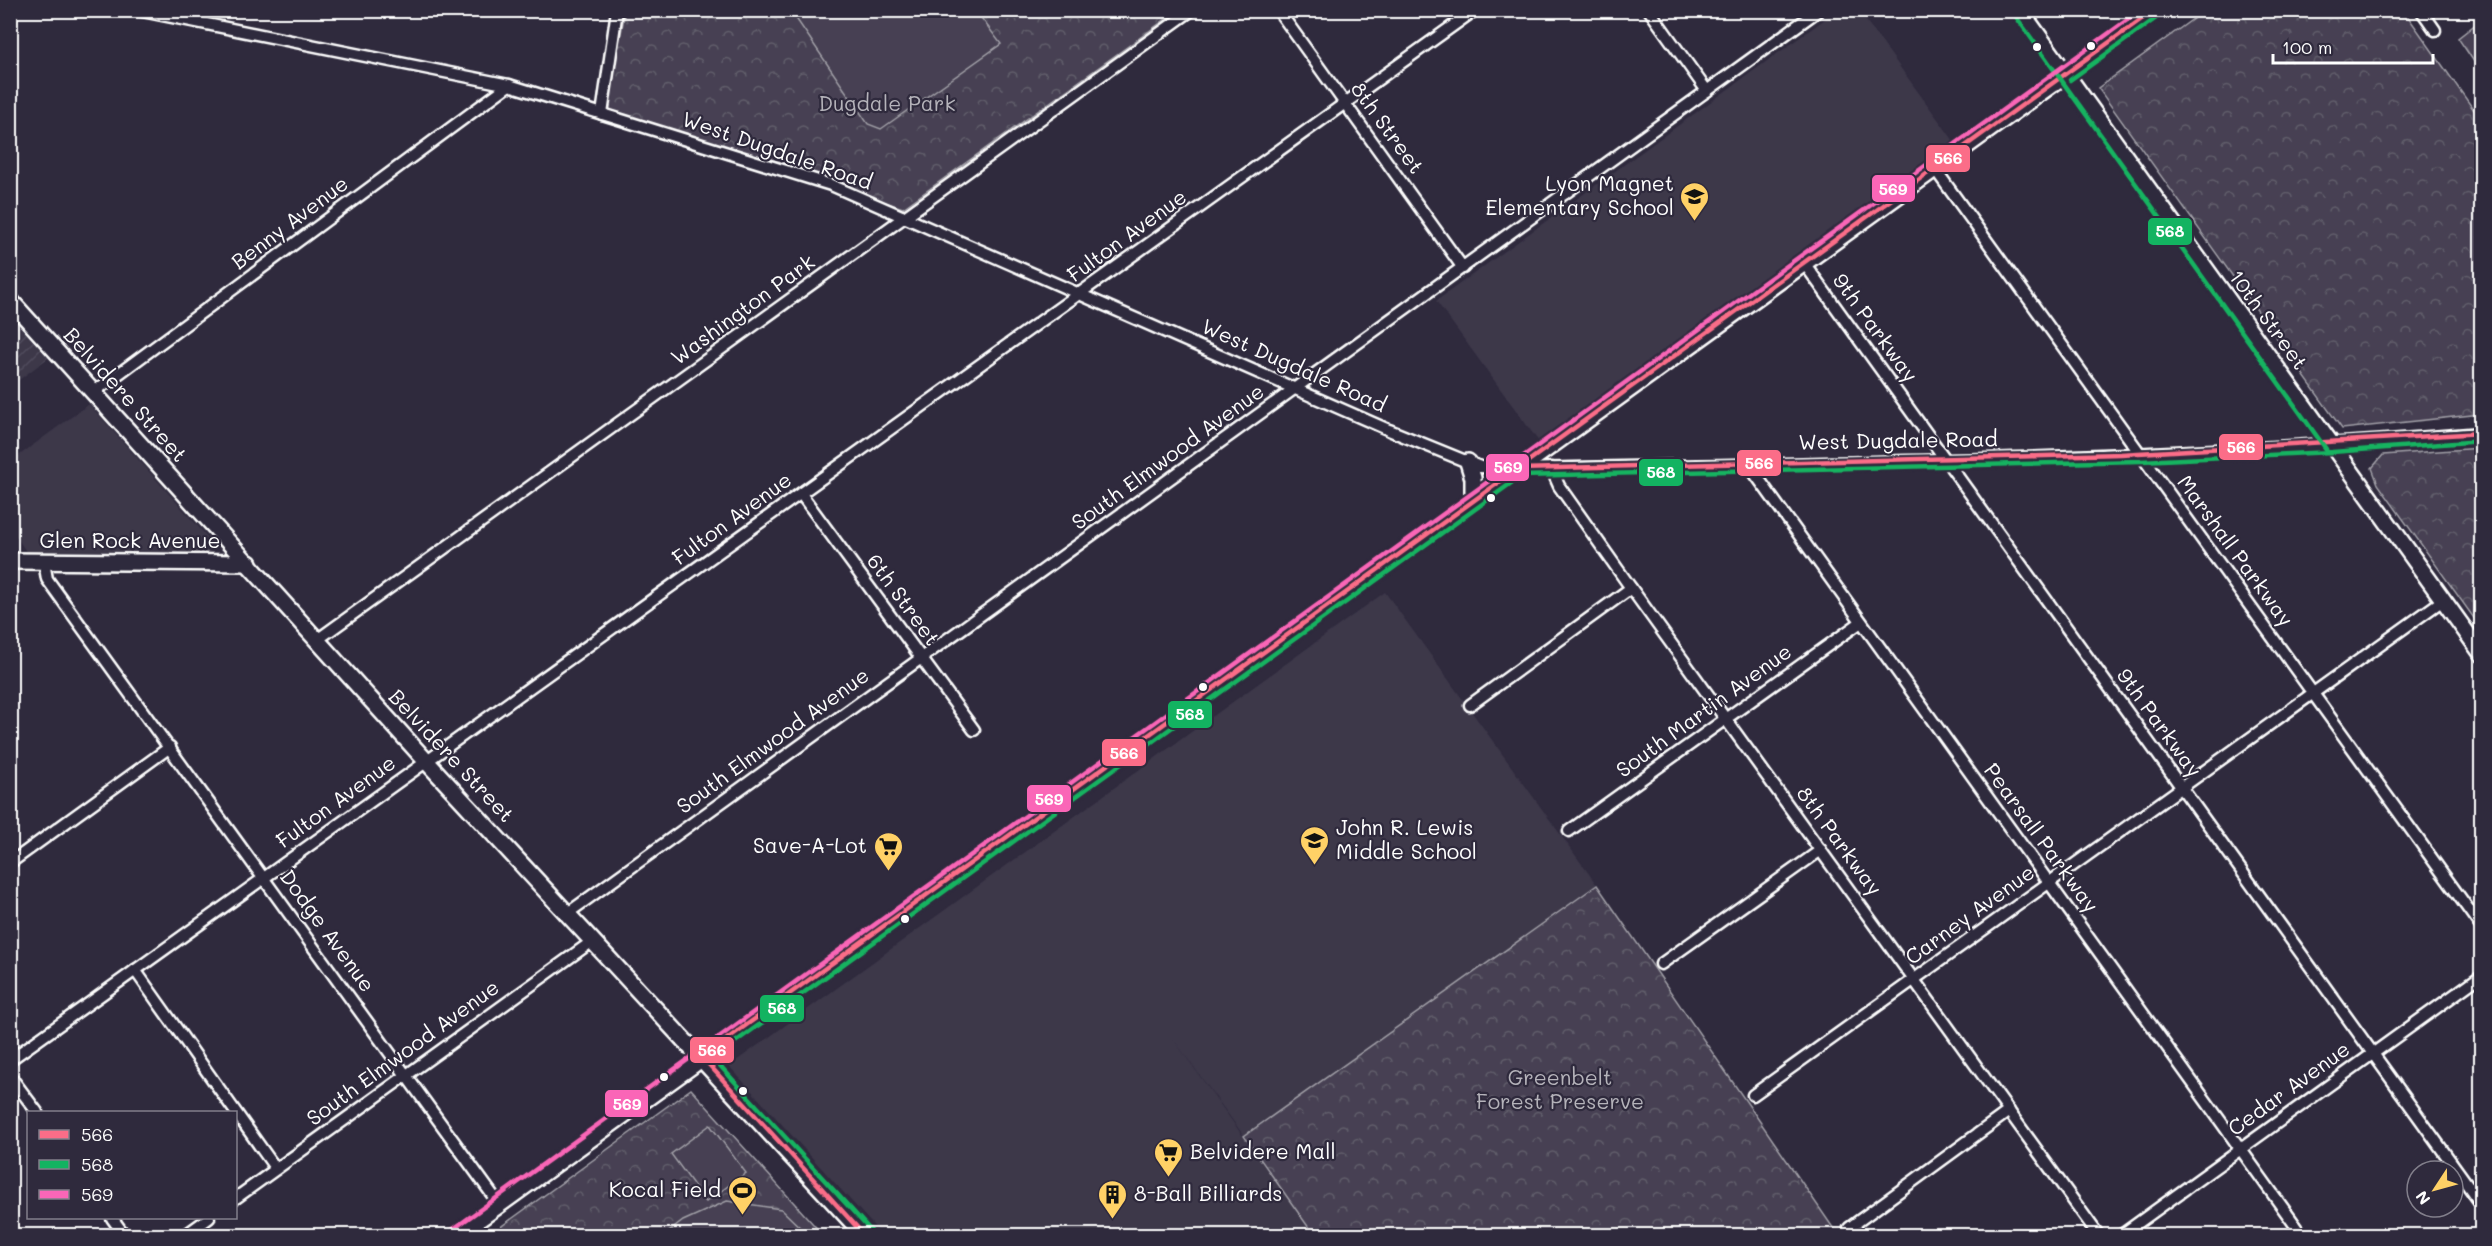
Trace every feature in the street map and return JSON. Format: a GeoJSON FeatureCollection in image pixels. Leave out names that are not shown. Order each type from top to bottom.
{"type":"FeatureCollection","features":[{"type":"Feature","properties":{"kind":"main road","name":"10th Street"},"geometry":{"type":"LineString","coordinates":[[2020,10],[2481,654]]}},
{"type":"Feature","properties":{"kind":"main road"},"geometry":{"type":"LineString","coordinates":[[456,1236],[2155,10]]}},
{"type":"Feature","properties":{"kind":"main road","name":"Belvidere Street"},"geometry":{"type":"LineString","coordinates":[[10,300],[427,762],[594,940],[865,1236]]}},
{"type":"Feature","properties":{"kind":"main road"},"geometry":{"type":"LineString","coordinates":[[1468,462],[1473,478],[1473,501]]}},
{"type":"Feature","properties":{"kind":"main road","name":"Glen Rock Avenue"},"geometry":{"type":"LineString","coordinates":[[10,561],[249,563]]}},
{"type":"Feature","properties":{"kind":"street","name":"West Dugdale Road"},"geometry":{"type":"LineString","coordinates":[[136,10],[509,85],[831,185],[1480,467],[1518,469],[2141,454],[2332,445],[2481,434]]}},
{"type":"Feature","properties":{"kind":"street"},"geometry":{"type":"LineString","coordinates":[[602,114],[617,10]]}},
{"type":"Feature","properties":{"kind":"street","name":"Washington Park"},"geometry":{"type":"LineString","coordinates":[[317,640],[1192,10]]}},
{"type":"Feature","properties":{"kind":"street","name":"8th Street"},"geometry":{"type":"LineString","coordinates":[[1278,10],[1463,268]]}},
{"type":"Feature","properties":{"kind":"street","name":"Fulton Avenue"},"geometry":{"type":"LineString","coordinates":[[10,1060],[1475,10]]}},
{"type":"Feature","properties":{"kind":"street"},"geometry":{"type":"LineString","coordinates":[[1649,10],[1707,92]]}},
{"type":"Feature","properties":{"kind":"street","name":"South Elmwood Avenue"},"geometry":{"type":"LineString","coordinates":[[568,913],[1819,10]]}},
{"type":"Feature","properties":{"kind":"street"},"geometry":{"type":"LineString","coordinates":[[2421,10],[2435,30]]}},
{"type":"Feature","properties":{"kind":"street","name":"Benny Avenue"},"geometry":{"type":"LineString","coordinates":[[94,392],[509,85]]}},
{"type":"Feature","properties":{"kind":"street","name":"Marshall Parkway"},"geometry":{"type":"LineString","coordinates":[[1935,169],[2481,928]]}},
{"type":"Feature","properties":{"kind":"street","name":"9th Parkway"},"geometry":{"type":"LineString","coordinates":[[1804,263],[2481,1205]]}},
{"type":"Feature","properties":{"kind":"street","name":"Pearsall Parkway"},"geometry":{"type":"LineString","coordinates":[[1748,464],[2302,1236]]}},
{"type":"Feature","properties":{"kind":"street","name":"8th Parkway"},"geometry":{"type":"LineString","coordinates":[[1551,468],[1559,486],[1631,588],[2099,1236]]}},
{"type":"Feature","properties":{"kind":"street","name":"6th Street"},"geometry":{"type":"LineString","coordinates":[[801,494],[974,730]]}},
{"type":"Feature","properties":{"kind":"street","name":"Dodge Avenue"},"geometry":{"type":"LineString","coordinates":[[44,562],[47,579],[499,1204]]}},
{"type":"Feature","properties":{"kind":"street"},"geometry":{"type":"LineString","coordinates":[[1470,705],[1631,588]]}},
{"type":"Feature","properties":{"kind":"street","name":"Carney Avenue"},"geometry":{"type":"LineString","coordinates":[[1753,1095],[2443,600]]}},
{"type":"Feature","properties":{"kind":"street","name":"South Martin Avenue"},"geometry":{"type":"LineString","coordinates":[[1569,831],[1861,622]]}},
{"type":"Feature","properties":{"kind":"street"},"geometry":{"type":"LineString","coordinates":[[10,863],[170,747]]}},
{"type":"Feature","properties":{"kind":"street"},"geometry":{"type":"LineString","coordinates":[[1661,964],[1821,849]]}},
{"type":"Feature","properties":{"kind":"street","name":"South Elmwood Avenue"},"geometry":{"type":"LineString","coordinates":[[237,1197],[594,940]]}},
{"type":"Feature","properties":{"kind":"street"},"geometry":{"type":"LineString","coordinates":[[135,970],[235,1111]]}},
{"type":"Feature","properties":{"kind":"street","name":"Cedar Avenue"},"geometry":{"type":"LineString","coordinates":[[2120,1236],[2481,975]]}},
{"type":"Feature","properties":{"kind":"street"},"geometry":{"type":"LineString","coordinates":[[10,1076],[36,1111]]}},
{"type":"Feature","properties":{"kind":"street"},"geometry":{"type":"LineString","coordinates":[[1849,1228],[2009,1111]]}},
{"type":"Feature","properties":{"kind":"street"},"geometry":{"type":"LineString","coordinates":[[237,1114],[276,1169]]}},
{"type":"Feature","properties":{"kind":"street"},"geometry":{"type":"LineString","coordinates":[[113,1219],[125,1236]]}},
{"type":"Feature","properties":{"kind":"street"},"geometry":{"type":"LineString","coordinates":[[184,1236],[208,1219]]}},
{"type":"Feature","properties":{"kind":"shaded area","name":"Lyon Magnet Elementary School"},"geometry":{"type":"Polygon","coordinates":[[[1836,11],[1859,11],[1954,141],[1539,442],[1436,301],[1836,11]]]}},
{"type":"Feature","properties":{"kind":"shaded area"},"geometry":{"type":"Polygon","coordinates":[[[11,317],[48,358],[10,386],[11,317]]]}},
{"type":"Feature","properties":{"kind":"shaded area"},"geometry":{"type":"Polygon","coordinates":[[[89,404],[212,542],[208,555],[29,556],[11,529],[10,462],[89,404]]]}},
{"type":"Feature","properties":{"kind":"shaded area"},"geometry":{"type":"Polygon","coordinates":[[[1385,592],[1597,885],[1244,1136],[1171,1036],[1314,1235],[882,1235],[729,1066],[1385,592]]]}},
{"type":"Feature","properties":{"kind":"green space","name":"Dugdale Park"},"geometry":{"type":"Polygon","coordinates":[[[625,11],[1177,11],[903,208],[607,111],[625,11]]]}},
{"type":"Feature","properties":{"kind":"green space"},"geometry":{"type":"Polygon","coordinates":[[[791,11],[976,11],[1001,44],[881,129],[868,124],[791,11]]]}},
{"type":"Feature","properties":{"kind":"green space"},"geometry":{"type":"Polygon","coordinates":[[[2204,11],[2404,11],[2481,120],[2481,414],[2342,429],[2098,88],[2204,11]]]}},
{"type":"Feature","properties":{"kind":"green space"},"geometry":{"type":"Polygon","coordinates":[[[2481,20],[2481,72],[2458,38],[2481,20]]]}},
{"type":"Feature","properties":{"kind":"green space"},"geometry":{"type":"Polygon","coordinates":[[[2482,448],[2481,628],[2378,484],[2372,468],[2383,455],[2482,448]]]}},
{"type":"Feature","properties":{"kind":"green space","name":"Greenbelt Forest Preserve"},"geometry":{"type":"Polygon","coordinates":[[[1597,885],[1838,1235],[1314,1235],[1244,1136],[1597,885]]]}},
{"type":"Feature","properties":{"kind":"green space"},"geometry":{"type":"Polygon","coordinates":[[[691,1089],[823,1235],[488,1236],[691,1089]]]}},
{"type":"Feature","properties":{"kind":"green space"},"geometry":{"type":"Polygon","coordinates":[[[710,1125],[746,1173],[706,1202],[671,1154],[710,1125]]]}},
{"type":"Feature","properties":{"kind":"green space","name":"Kocal Field"},"geometry":{"type":"Polygon","coordinates":[[[727,1201],[781,1209],[808,1235],[665,1235],[683,1221],[727,1201]]]}},
{"type":"Feature","properties":{"kind":"transit line","name":"569"},"geometry":{"type":"LineString","coordinates":[[452,1230],[2141,10]]}},
{"type":"Feature","properties":{"kind":"transit line","name":"566"},"geometry":{"type":"LineString","coordinates":[[865,1236],[702,1057],[2154,10]]}},
{"type":"Feature","properties":{"kind":"transit line","name":"568"},"geometry":{"type":"LineString","coordinates":[[2014,14],[2326,449]]}},
{"type":"Feature","properties":{"kind":"transit line","name":"568"},"geometry":{"type":"LineString","coordinates":[[2070,80],[2159,16]]}},
{"type":"Feature","properties":{"kind":"transit line","name":"566"},"geometry":{"type":"LineString","coordinates":[[1518,469],[2121,454],[2482,433]]}},
{"type":"Feature","properties":{"kind":"transit line","name":"568"},"geometry":{"type":"LineString","coordinates":[[871,1231],[713,1058],[1521,476],[2141,461],[2332,452],[2482,441]]}},
{"type":"Feature","properties":{"kind":"place","name":"Lyon Magnet Elementary School"},"geometry":{"type":"Point","coordinates":[1695,222]}},
{"type":"Feature","properties":{"kind":"place","name":"John R. Lewis Middle School"},"geometry":{"type":"Point","coordinates":[1315,866]}},
{"type":"Feature","properties":{"kind":"place","name":"Save-A-Lot"},"geometry":{"type":"Point","coordinates":[888,872]}},
{"type":"Feature","properties":{"kind":"place","name":"Belvidere Mall"},"geometry":{"type":"Point","coordinates":[1169,1178]}},
{"type":"Feature","properties":{"kind":"place","name":"Kocal Field"},"geometry":{"type":"Point","coordinates":[742,1216]}},
{"type":"Feature","properties":{"kind":"place","name":"8-Ball Billiards"},"geometry":{"type":"Point","coordinates":[1113,1220]}}]}
